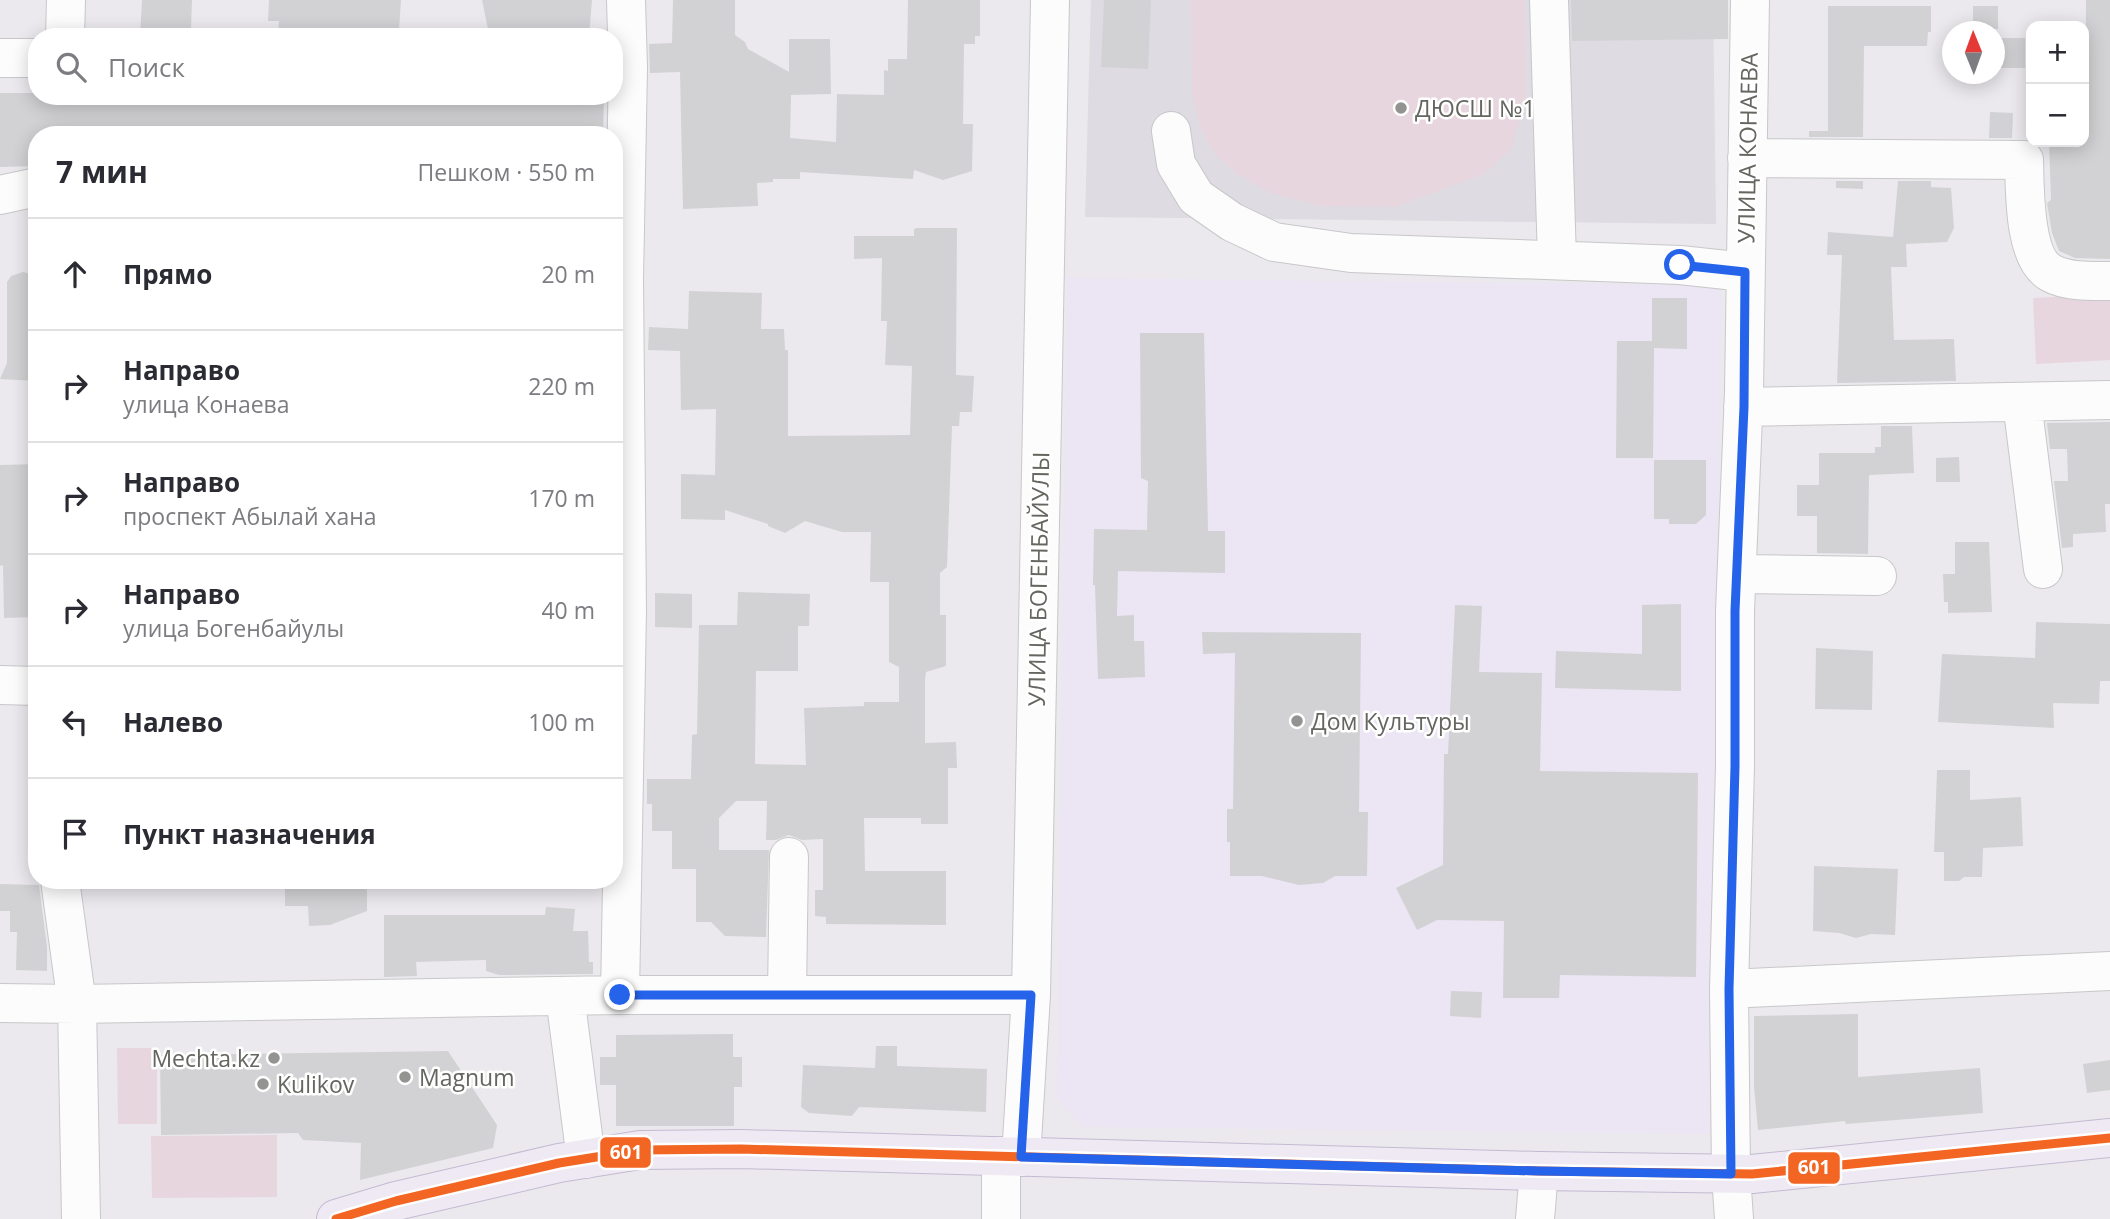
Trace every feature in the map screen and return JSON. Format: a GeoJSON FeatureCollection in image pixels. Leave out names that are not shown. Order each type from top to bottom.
{"type":"FeatureCollection","features":[{"type":"Feature","properties":{"kind":"main road"},"geometry":{"type":"LineString","coordinates":[[336,1219],[414,1207],[559,1163],[640,1150],[741,1149],[1539,1171],[1752,1174],[2110,1138]]}},
{"type":"Feature","properties":{"kind":"street"},"geometry":{"type":"LineString","coordinates":[[65,0],[65,28]]}},
{"type":"Feature","properties":{"kind":"street"},"geometry":{"type":"LineString","coordinates":[[623,40],[626,0]]}},
{"type":"Feature","properties":{"kind":"street","name":"УЛИЦА БОГЕНБАЙУЛЫ"},"geometry":{"type":"LineString","coordinates":[[1001,1219],[1031,995],[1050,0]]}},
{"type":"Feature","properties":{"kind":"street"},"geometry":{"type":"LineString","coordinates":[[1549,0],[1557,260]]}},
{"type":"Feature","properties":{"kind":"street","name":"УЛИЦА КОНАЕВА"},"geometry":{"type":"LineString","coordinates":[[1734,1219],[1729,989],[1737,574],[1744,407],[1750,0]]}},
{"type":"Feature","properties":{"kind":"street"},"geometry":{"type":"LineString","coordinates":[[0,58],[28,58]]}},
{"type":"Feature","properties":{"kind":"street"},"geometry":{"type":"LineString","coordinates":[[622,105],[622,126]]}},
{"type":"Feature","properties":{"kind":"street"},"geometry":{"type":"LineString","coordinates":[[1171,131],[1176,164],[1196,197],[1232,222],[1274,242],[1351,253],[1680,265],[1745,272]]}},
{"type":"Feature","properties":{"kind":"street"},"geometry":{"type":"LineString","coordinates":[[1747,158],[2024,160],[2027,223],[2039,262],[2051,274],[2083,281],[2110,281]]}},
{"type":"Feature","properties":{"kind":"street"},"geometry":{"type":"LineString","coordinates":[[0,195],[28,189]]}},
{"type":"Feature","properties":{"kind":"street"},"geometry":{"type":"LineString","coordinates":[[623,209],[623,363]]}},
{"type":"Feature","properties":{"kind":"street"},"geometry":{"type":"LineString","coordinates":[[1744,407],[2110,400]]}},
{"type":"Feature","properties":{"kind":"street"},"geometry":{"type":"LineString","coordinates":[[2022,402],[2043,569]]}},
{"type":"Feature","properties":{"kind":"street"},"geometry":{"type":"LineString","coordinates":[[1737,574],[1877,576]]}},
{"type":"Feature","properties":{"kind":"street"},"geometry":{"type":"LineString","coordinates":[[0,685],[28,686]]}},
{"type":"Feature","properties":{"kind":"street"},"geometry":{"type":"LineString","coordinates":[[787,994],[789,857]]}},
{"type":"Feature","properties":{"kind":"street"},"geometry":{"type":"LineString","coordinates":[[61,889],[77,1004],[82,1219]]}},
{"type":"Feature","properties":{"kind":"street"},"geometry":{"type":"LineString","coordinates":[[620,995],[621,889]]}},
{"type":"Feature","properties":{"kind":"street"},"geometry":{"type":"LineString","coordinates":[[1729,989],[2110,971]]}},
{"type":"Feature","properties":{"kind":"street"},"geometry":{"type":"LineString","coordinates":[[0,1003],[620,995],[1031,995]]}},
{"type":"Feature","properties":{"kind":"street"},"geometry":{"type":"LineString","coordinates":[[565,996],[586,1160]]}},
{"type":"Feature","properties":{"kind":"street"},"geometry":{"type":"LineString","coordinates":[[1535,1219],[1539,1171]]}},
{"type":"Feature","properties":{"kind":"shaded area","name":"ДЮСШ №1"},"geometry":{"type":"Polygon","coordinates":[[[1091,0],[1713,0],[1716,224],[1085,217],[1091,0]]]}},
{"type":"Feature","properties":{"kind":"shaded area"},"geometry":{"type":"Polygon","coordinates":[[[1191,0],[1524,0],[1526,95],[1512,148],[1484,174],[1395,207],[1319,206],[1272,193],[1237,174],[1215,154],[1201,130],[1192,97],[1191,0]]]}},
{"type":"Feature","properties":{"kind":"shaded area"},"geometry":{"type":"Polygon","coordinates":[[[1067,278],[1721,285],[1712,1134],[1082,1127],[1057,1098],[1067,278]]]}},
{"type":"Feature","properties":{"kind":"shaded area"},"geometry":{"type":"Polygon","coordinates":[[[2110,294],[2110,360],[2036,364],[2033,298],[2110,294]]]}},
{"type":"Feature","properties":{"kind":"shaded area"},"geometry":{"type":"Polygon","coordinates":[[[117,1048],[157,1048],[157,1124],[118,1124],[117,1048]]]}},
{"type":"Feature","properties":{"kind":"shaded area"},"geometry":{"type":"Polygon","coordinates":[[[277,1135],[277,1197],[152,1198],[151,1136],[277,1135]]]}},
{"type":"Feature","properties":{"kind":"building"},"geometry":{"type":"Polygon","coordinates":[[[142,0],[192,0],[191,28],[140,28],[142,0]]]}},
{"type":"Feature","properties":{"kind":"building"},"geometry":{"type":"Polygon","coordinates":[[[269,0],[401,0],[399,28],[278,28],[279,21],[268,21],[269,0]]]}},
{"type":"Feature","properties":{"kind":"building"},"geometry":{"type":"Polygon","coordinates":[[[482,0],[592,0],[590,28],[488,28],[482,0]]]}},
{"type":"Feature","properties":{"kind":"building"},"geometry":{"type":"Polygon","coordinates":[[[673,0],[735,0],[735,35],[745,42],[748,49],[789,72],[789,39],[830,39],[831,94],[791,95],[790,138],[836,142],[837,94],[884,95],[884,70],[888,71],[888,59],[907,59],[908,0],[980,0],[980,36],[975,36],[975,44],[964,44],[963,124],[973,124],[972,171],[943,180],[914,170],[913,179],[800,172],[800,179],[773,179],[773,182],[757,183],[758,206],[683,209],[680,72],[650,73],[649,44],[672,43],[673,0]]]}},
{"type":"Feature","properties":{"kind":"building"},"geometry":{"type":"Polygon","coordinates":[[[1104,0],[1151,0],[1148,69],[1101,67],[1104,0]]]}},
{"type":"Feature","properties":{"kind":"building"},"geometry":{"type":"Polygon","coordinates":[[[1571,0],[1728,0],[1728,39],[1572,41],[1571,0]]]}},
{"type":"Feature","properties":{"kind":"building"},"geometry":{"type":"Polygon","coordinates":[[[2086,0],[2110,0],[2110,259],[2075,258],[2059,251],[2052,233],[2047,203],[2051,200],[2049,147],[2089,147],[2089,21],[2086,21],[2086,0]]]}},
{"type":"Feature","properties":{"kind":"building"},"geometry":{"type":"Polygon","coordinates":[[[1828,6],[1931,6],[1931,32],[1928,32],[1927,46],[1864,46],[1863,137],[1809,137],[1809,131],[1828,131],[1828,6]]]}},
{"type":"Feature","properties":{"kind":"building"},"geometry":{"type":"Polygon","coordinates":[[[1973,6],[1998,6],[1998,21],[1973,21],[1973,6]]]}},
{"type":"Feature","properties":{"kind":"building"},"geometry":{"type":"Polygon","coordinates":[[[2005,38],[2025,38],[2025,68],[2005,68],[2005,38]]]}},
{"type":"Feature","properties":{"kind":"building"},"geometry":{"type":"Polygon","coordinates":[[[0,93],[28,93],[28,105],[604,105],[603,126],[28,126],[28,166],[0,167],[0,93]]]}},
{"type":"Feature","properties":{"kind":"building"},"geometry":{"type":"Polygon","coordinates":[[[1990,112],[2013,113],[2012,138],[1989,138],[1990,112]]]}},
{"type":"Feature","properties":{"kind":"building"},"geometry":{"type":"Polygon","coordinates":[[[1836,181],[1863,181],[1863,189],[1836,188],[1836,181]]]}},
{"type":"Feature","properties":{"kind":"building"},"geometry":{"type":"Polygon","coordinates":[[[1898,181],[1931,181],[1931,187],[1951,188],[1954,228],[1947,242],[1906,244],[1907,267],[1891,267],[1894,340],[1954,339],[1956,381],[1837,383],[1842,255],[1827,255],[1828,232],[1893,237],[1898,181]]]}},
{"type":"Feature","properties":{"kind":"building"},"geometry":{"type":"Polygon","coordinates":[[[957,228],[956,375],[974,376],[972,412],[960,412],[959,426],[952,426],[947,567],[940,573],[940,615],[946,615],[946,666],[926,672],[925,680],[925,743],[956,742],[957,768],[948,768],[948,824],[921,824],[921,818],[864,818],[865,871],[946,871],[946,925],[826,924],[826,917],[815,916],[815,890],[823,890],[823,839],[802,840],[789,835],[776,840],[766,840],[767,801],[736,801],[719,818],[719,850],[769,850],[766,937],[725,936],[711,922],[696,922],[696,869],[672,869],[672,831],[652,831],[652,804],[647,804],[647,779],[691,779],[692,735],[697,734],[699,625],[737,625],[738,592],[810,594],[809,626],[798,626],[798,671],[756,671],[755,764],[806,765],[804,708],[864,706],[864,702],[899,702],[899,667],[889,662],[889,582],[870,582],[871,532],[842,532],[805,521],[785,533],[768,524],[725,510],[725,520],[681,519],[681,474],[715,475],[716,409],[681,410],[680,351],[648,350],[649,327],[688,329],[689,291],[762,293],[761,329],[784,329],[785,350],[788,350],[788,436],[910,435],[912,366],[885,365],[887,321],[881,321],[882,258],[854,259],[854,236],[914,236],[914,229],[957,228]]]}},
{"type":"Feature","properties":{"kind":"building"},"geometry":{"type":"Polygon","coordinates":[[[23,272],[28,273],[28,381],[0,379],[7,363],[7,282],[11,276],[23,272]]]}},
{"type":"Feature","properties":{"kind":"building"},"geometry":{"type":"Polygon","coordinates":[[[1652,298],[1687,298],[1687,349],[1654,348],[1653,458],[1616,458],[1617,341],[1652,341],[1652,298]]]}},
{"type":"Feature","properties":{"kind":"building"},"geometry":{"type":"Polygon","coordinates":[[[1140,333],[1204,333],[1208,531],[1225,531],[1225,573],[1118,571],[1117,616],[1134,615],[1134,641],[1144,641],[1145,677],[1098,679],[1093,585],[1094,529],[1147,530],[1148,481],[1141,478],[1140,333]]]}},
{"type":"Feature","properties":{"kind":"building"},"geometry":{"type":"Polygon","coordinates":[[[2110,422],[2110,504],[2105,504],[2106,532],[2073,534],[2073,547],[2062,548],[2054,481],[2068,481],[2067,449],[2050,449],[2047,423],[2110,422]]]}},
{"type":"Feature","properties":{"kind":"building"},"geometry":{"type":"Polygon","coordinates":[[[1881,426],[1912,426],[1914,473],[1869,475],[1868,554],[1817,553],[1817,516],[1797,516],[1797,485],[1819,485],[1819,453],[1875,453],[1875,447],[1881,447],[1881,426]]]}},
{"type":"Feature","properties":{"kind":"building"},"geometry":{"type":"Polygon","coordinates":[[[1959,457],[1960,482],[1936,482],[1936,458],[1959,457]]]}},
{"type":"Feature","properties":{"kind":"building"},"geometry":{"type":"Polygon","coordinates":[[[1654,460],[1706,460],[1706,515],[1696,524],[1669,524],[1669,519],[1654,519],[1654,460]]]}},
{"type":"Feature","properties":{"kind":"building"},"geometry":{"type":"Polygon","coordinates":[[[28,464],[28,617],[4,618],[3,565],[0,566],[0,465],[28,464]]]}},
{"type":"Feature","properties":{"kind":"building"},"geometry":{"type":"Polygon","coordinates":[[[1955,542],[1989,542],[1992,612],[1948,613],[1948,602],[1944,602],[1943,574],[1955,574],[1955,542]]]}},
{"type":"Feature","properties":{"kind":"building"},"geometry":{"type":"Polygon","coordinates":[[[655,593],[692,594],[692,628],[655,627],[655,593]]]}},
{"type":"Feature","properties":{"kind":"building"},"geometry":{"type":"Polygon","coordinates":[[[1681,604],[1681,691],[1555,688],[1556,651],[1642,654],[1642,605],[1681,604]]]}},
{"type":"Feature","properties":{"kind":"building"},"geometry":{"type":"Polygon","coordinates":[[[1455,605],[1482,606],[1479,672],[1542,673],[1540,771],[1698,773],[1696,977],[1560,975],[1559,998],[1503,998],[1504,921],[1437,920],[1417,930],[1396,888],[1443,865],[1444,754],[1448,754],[1455,605]]]}},
{"type":"Feature","properties":{"kind":"building"},"geometry":{"type":"Polygon","coordinates":[[[2036,622],[2110,624],[2110,681],[2100,681],[2099,704],[2053,703],[2054,728],[1938,722],[1942,654],[2035,658],[2036,622]]]}},
{"type":"Feature","properties":{"kind":"building","name":"Дом Культуры"},"geometry":{"type":"Polygon","coordinates":[[[1202,632],[1361,633],[1359,812],[1368,812],[1367,876],[1335,876],[1323,883],[1299,885],[1262,876],[1230,876],[1227,809],[1233,809],[1235,653],[1203,654],[1202,632]]]}},
{"type":"Feature","properties":{"kind":"building"},"geometry":{"type":"Polygon","coordinates":[[[1816,648],[1873,651],[1872,710],[1815,709],[1816,648]]]}},
{"type":"Feature","properties":{"kind":"building"},"geometry":{"type":"Polygon","coordinates":[[[1937,770],[1970,770],[1970,800],[2021,797],[2023,846],[1983,848],[1982,877],[1944,881],[1944,852],[1934,852],[1937,770]]]}},
{"type":"Feature","properties":{"kind":"building"},"geometry":{"type":"Polygon","coordinates":[[[1814,866],[1898,869],[1895,935],[1871,934],[1856,938],[1839,933],[1813,931],[1814,866]]]}},
{"type":"Feature","properties":{"kind":"building"},"geometry":{"type":"Polygon","coordinates":[[[0,884],[28,885],[28,889],[40,889],[47,947],[47,971],[16,970],[17,932],[10,932],[10,911],[0,911],[0,884]]]}},
{"type":"Feature","properties":{"kind":"building"},"geometry":{"type":"Polygon","coordinates":[[[285,889],[367,889],[367,911],[330,925],[309,926],[308,906],[285,906],[285,889]]]}},
{"type":"Feature","properties":{"kind":"building"},"geometry":{"type":"Polygon","coordinates":[[[546,907],[575,909],[573,931],[588,931],[589,962],[593,962],[593,974],[499,975],[486,971],[486,960],[416,962],[417,976],[384,977],[384,915],[545,915],[546,907]]]}},
{"type":"Feature","properties":{"kind":"building"},"geometry":{"type":"Polygon","coordinates":[[[1451,991],[1482,992],[1481,1018],[1450,1016],[1451,991]]]}},
{"type":"Feature","properties":{"kind":"building"},"geometry":{"type":"Polygon","coordinates":[[[1858,1014],[1858,1077],[1980,1068],[1983,1113],[1846,1124],[1845,1121],[1758,1130],[1754,1087],[1754,1016],[1858,1014]]]}},
{"type":"Feature","properties":{"kind":"building"},"geometry":{"type":"Polygon","coordinates":[[[733,1034],[733,1057],[742,1057],[742,1087],[734,1087],[734,1126],[616,1126],[616,1085],[600,1085],[600,1057],[616,1057],[616,1035],[733,1034]]]}},
{"type":"Feature","properties":{"kind":"building"},"geometry":{"type":"Polygon","coordinates":[[[876,1046],[897,1046],[897,1066],[987,1069],[986,1112],[859,1107],[852,1116],[809,1113],[801,1107],[803,1065],[875,1068],[876,1046]]]}},
{"type":"Feature","properties":{"kind":"building"},"geometry":{"type":"Polygon","coordinates":[[[448,1051],[497,1125],[493,1148],[360,1180],[361,1143],[303,1140],[298,1133],[161,1135],[160,1055],[448,1051]]]}},
{"type":"Feature","properties":{"kind":"building"},"geometry":{"type":"Polygon","coordinates":[[[2110,1060],[2110,1090],[2087,1093],[2083,1064],[2110,1060]]]}},
{"type":"Feature","properties":{"kind":"transit line","name":"601"},"geometry":{"type":"LineString","coordinates":[[336,1219],[396,1201],[559,1163],[640,1150],[741,1149],[1539,1171],[1752,1174],[2110,1138]]}},
{"type":"Feature","properties":{"kind":"place","name":"ДЮСШ №1"},"geometry":{"type":"Point","coordinates":[1401,108]}},
{"type":"Feature","properties":{"kind":"place","name":"Дом Культуры"},"geometry":{"type":"Point","coordinates":[1297,721]}},
{"type":"Feature","properties":{"kind":"place","name":"Mechta.kz"},"geometry":{"type":"Point","coordinates":[274,1058]}},
{"type":"Feature","properties":{"kind":"place","name":"Magnum"},"geometry":{"type":"Point","coordinates":[405,1077]}},
{"type":"Feature","properties":{"kind":"place","name":"Kulikov"},"geometry":{"type":"Point","coordinates":[263,1084]}},
{"type":"Feature","properties":{"kind":"route"},"geometry":{"type":"LineString","coordinates":[[620,995],[1031,995],[1021,1157],[1731,1174],[1729,989],[1735,766],[1735,611],[1744,407],[1745,272],[1680,265]]}}]}
